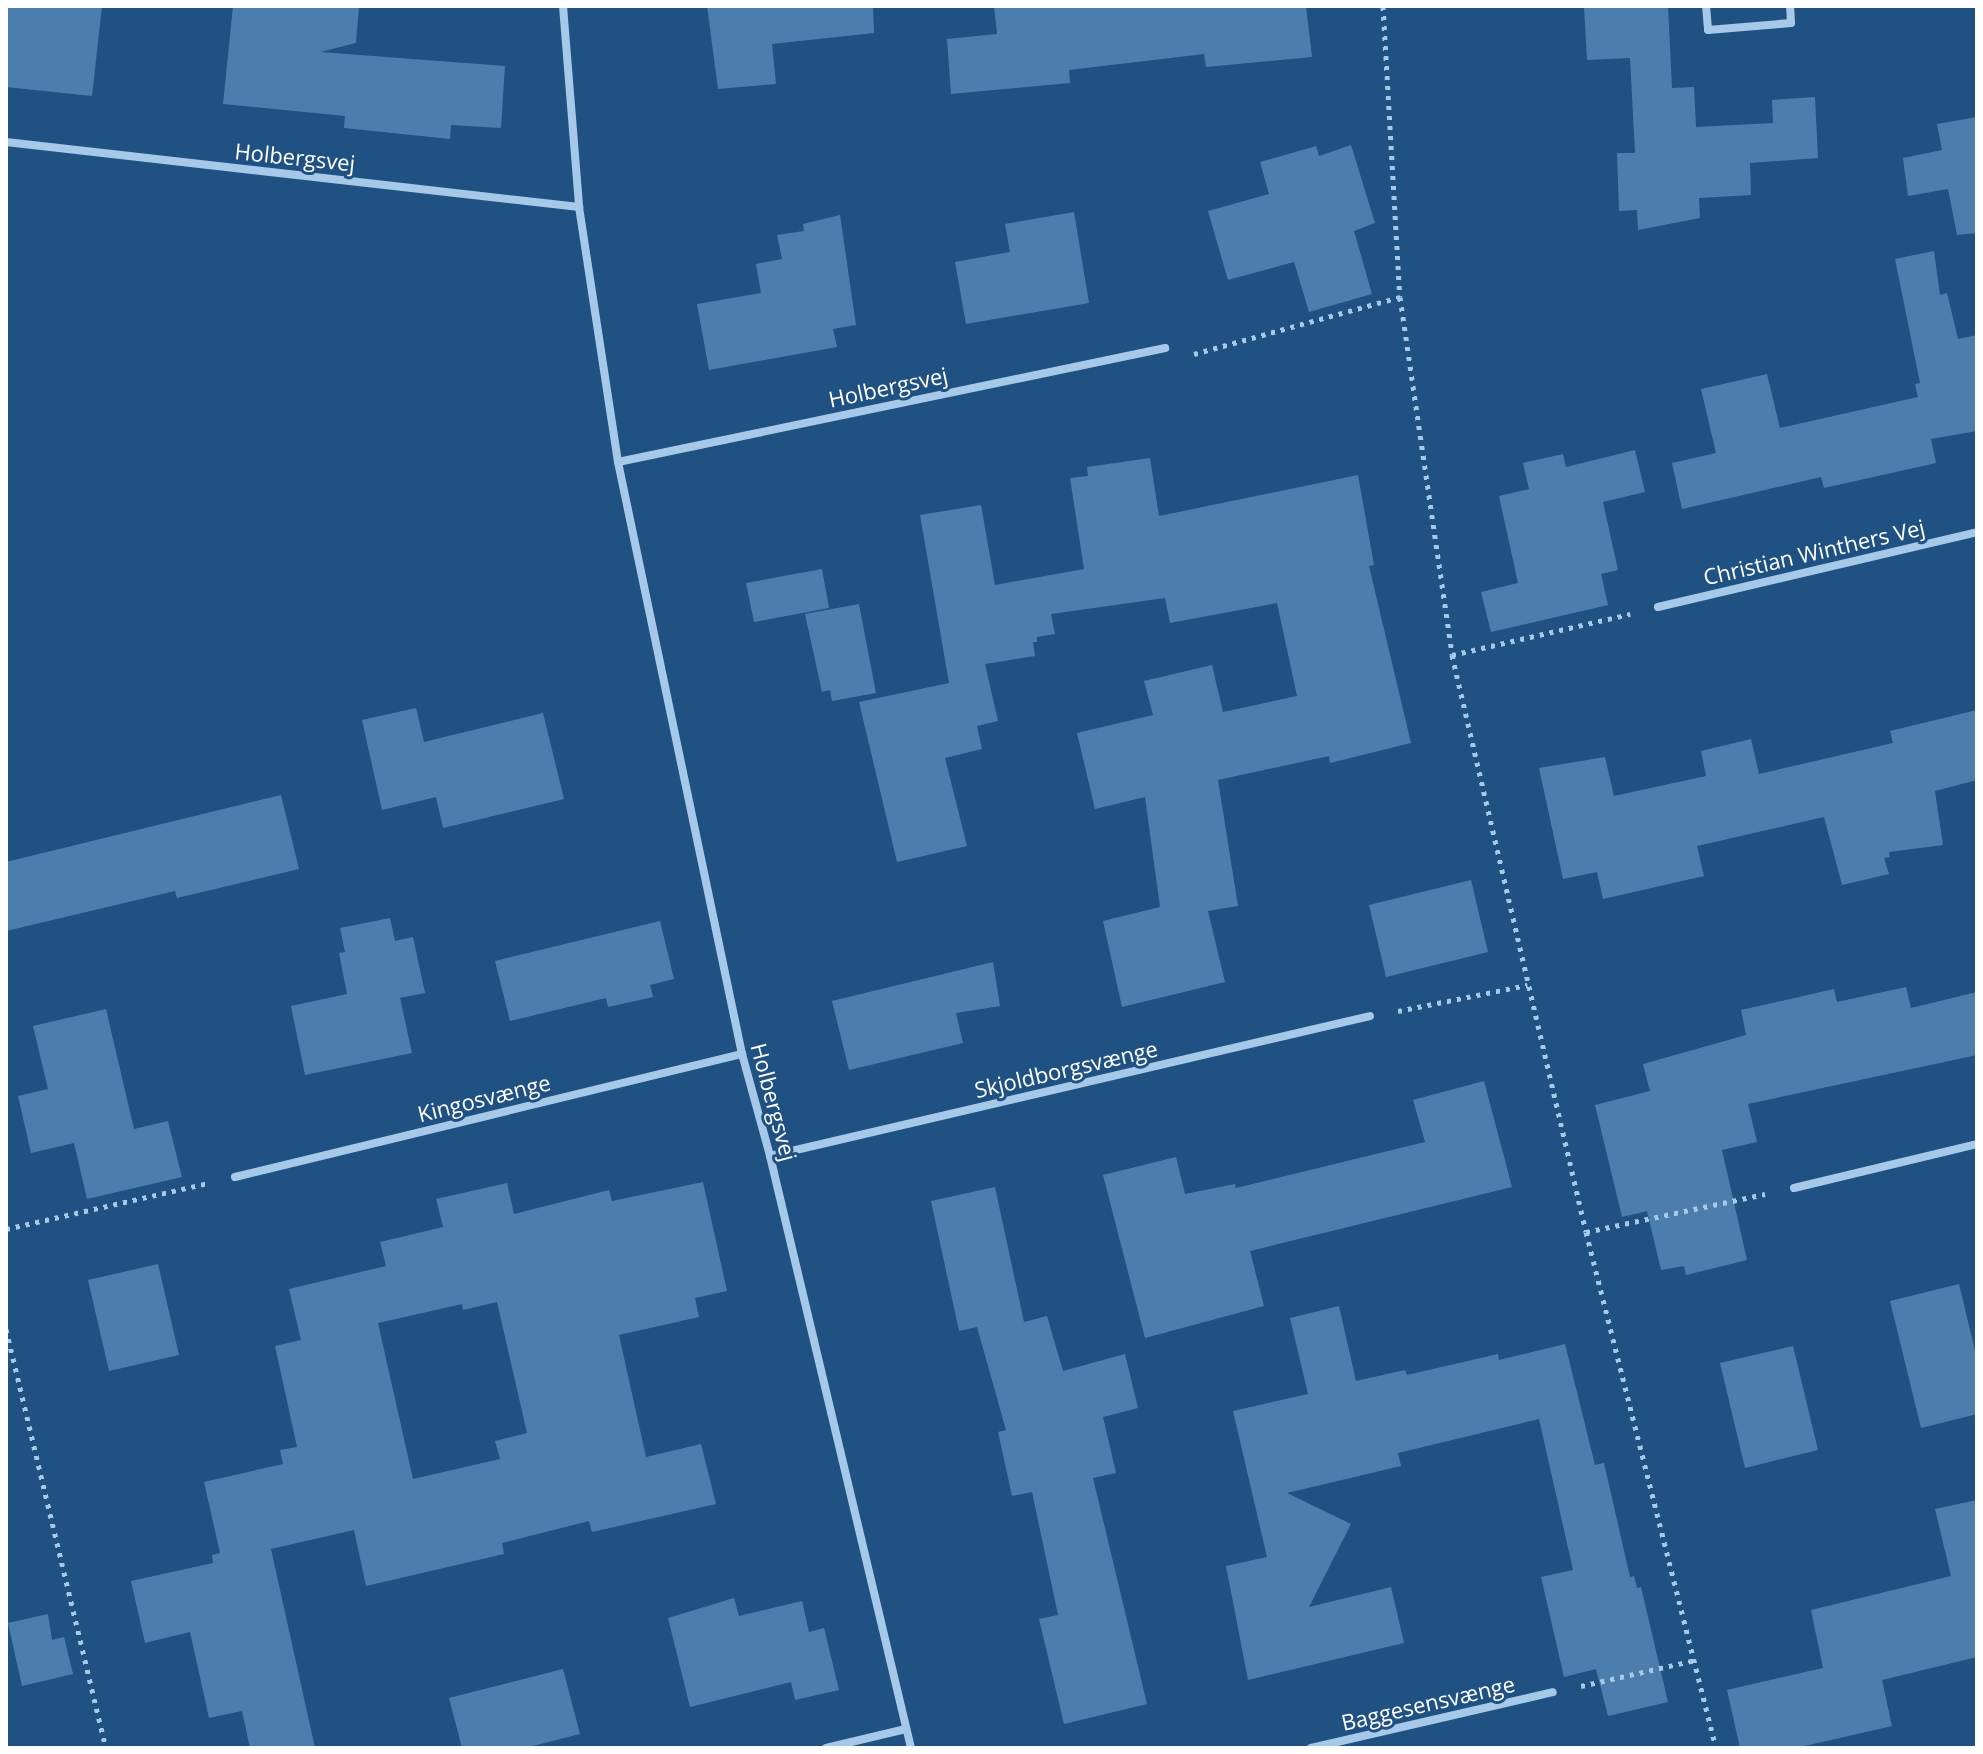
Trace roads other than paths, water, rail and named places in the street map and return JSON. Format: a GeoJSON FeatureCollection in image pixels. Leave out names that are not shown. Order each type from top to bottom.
{"type":"FeatureCollection","features":[{"type":"Feature","properties":{"kind":"street","name":"Holbergsvej"},"geometry":{"type":"LineString","coordinates":[[563,6],[579,207],[618,462],[742,1054],[770,1156],[911,1748]]}},
{"type":"Feature","properties":{"kind":"street"},"geometry":{"type":"LineString","coordinates":[[1706,6],[1708,30],[1791,23],[1790,6]]}},
{"type":"Feature","properties":{"kind":"street","name":"Holbergsvej"},"geometry":{"type":"LineString","coordinates":[[6,142],[579,207]]}},
{"type":"Feature","properties":{"kind":"street","name":"Holbergsvej"},"geometry":{"type":"LineString","coordinates":[[618,462],[1165,348]]}},
{"type":"Feature","properties":{"kind":"street","name":"Christian Winthers Vej"},"geometry":{"type":"LineString","coordinates":[[1658,607],[1977,532]]}},
{"type":"Feature","properties":{"kind":"street","name":"Skjoldborgsvænge"},"geometry":{"type":"LineString","coordinates":[[770,1156],[1370,1016]]}},
{"type":"Feature","properties":{"kind":"street","name":"Kingosvænge"},"geometry":{"type":"LineString","coordinates":[[235,1177],[742,1054]]}},
{"type":"Feature","properties":{"kind":"street"},"geometry":{"type":"LineString","coordinates":[[1794,1188],[1977,1144]]}},
{"type":"Feature","properties":{"kind":"street","name":"Baggesensvænge"},"geometry":{"type":"LineString","coordinates":[[1311,1748],[1553,1692]]}},
{"type":"Feature","properties":{"kind":"street"},"geometry":{"type":"LineString","coordinates":[[826,1748],[906,1729]]}}]}
